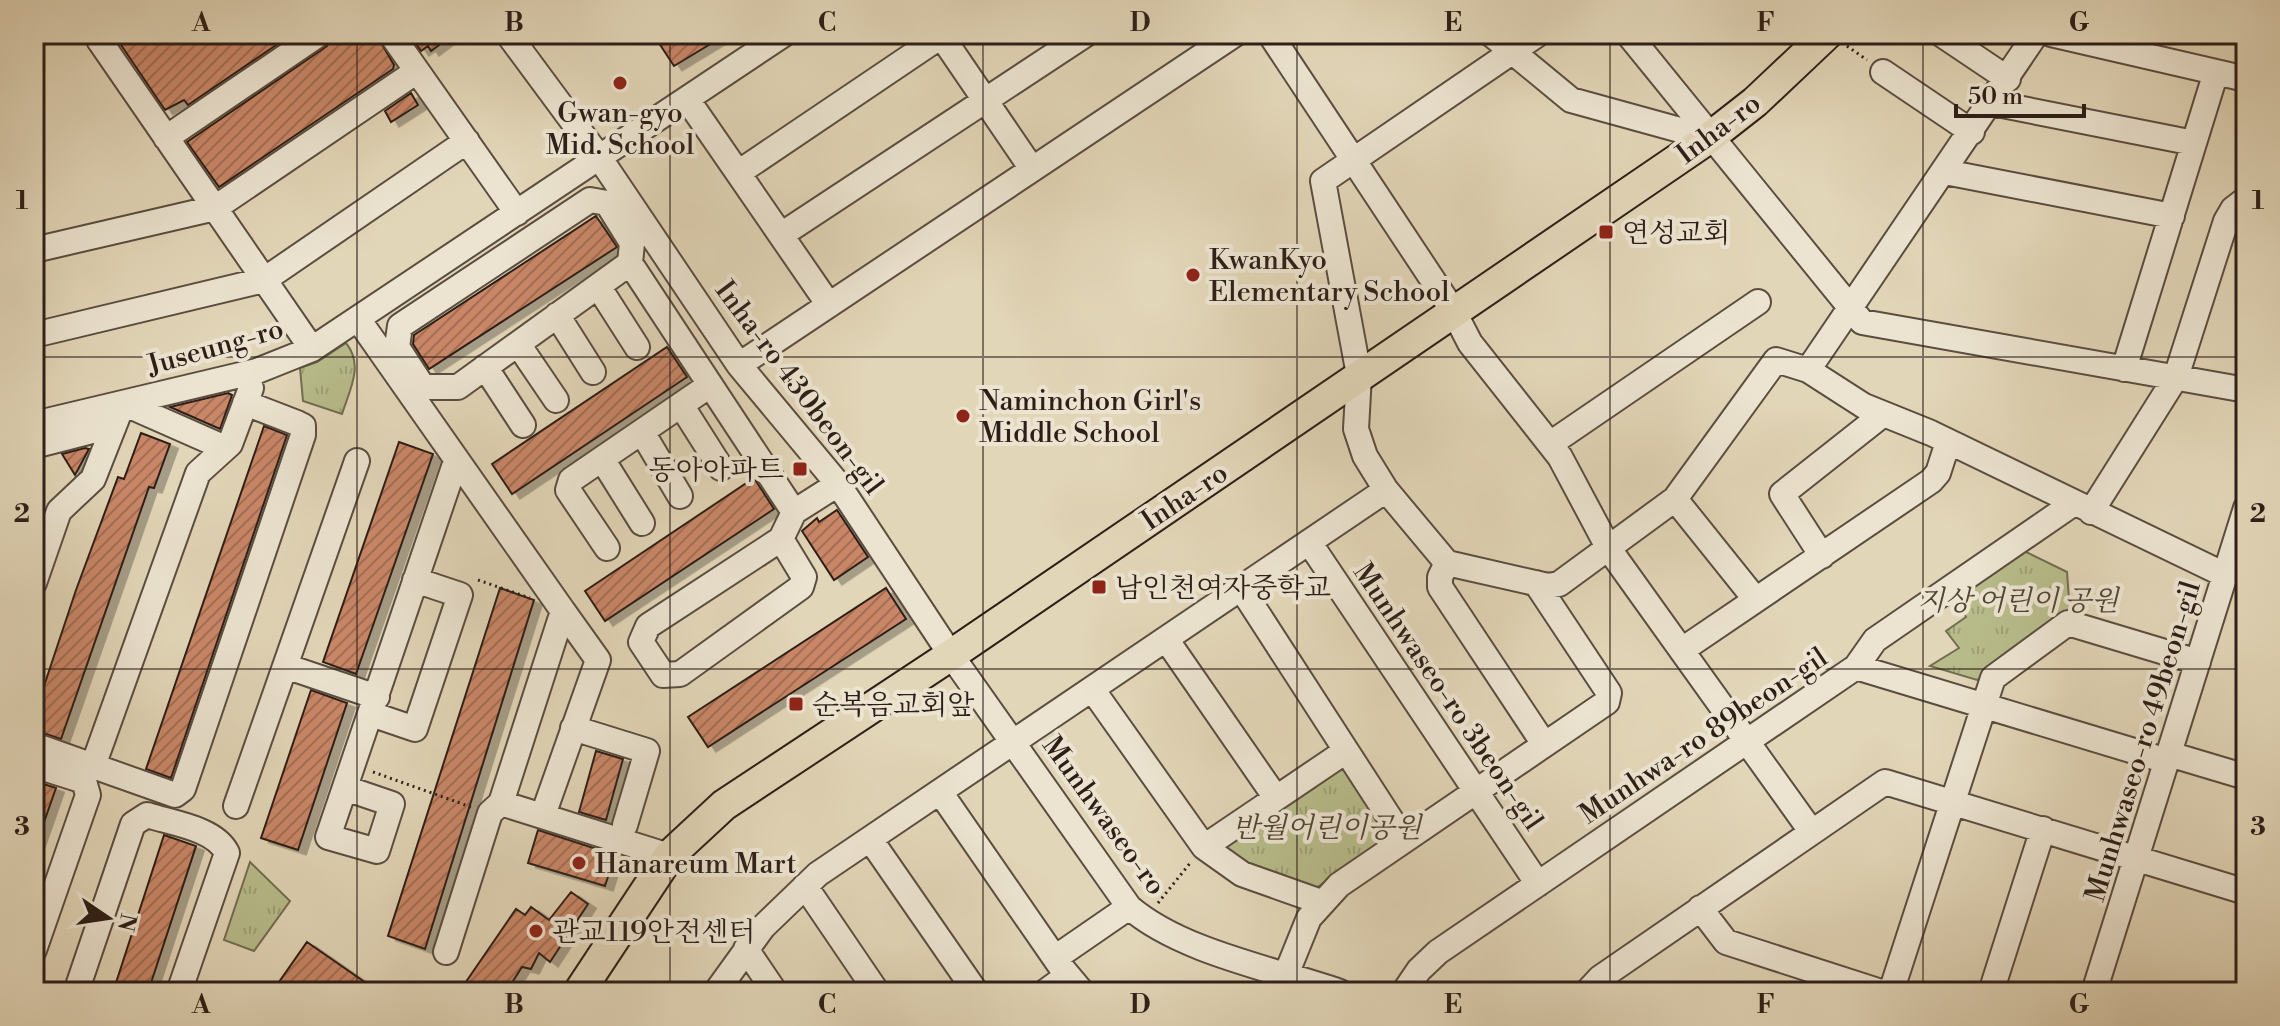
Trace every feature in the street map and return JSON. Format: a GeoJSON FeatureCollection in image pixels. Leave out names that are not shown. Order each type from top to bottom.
{"type":"FeatureCollection","features":[{"type":"Feature","properties":{"kind":"main road","name":"Inha-ro"},"geometry":{"type":"LineString","coordinates":[[579,992],[669,856],[724,805],[951,655],[1709,138],[1834,38]]}},
{"type":"Feature","properties":{"kind":"street"},"geometry":{"type":"LineString","coordinates":[[166,138],[319,34]]}},
{"type":"Feature","properties":{"kind":"street"},"geometry":{"type":"LineString","coordinates":[[391,34],[517,213]]}},
{"type":"Feature","properties":{"kind":"street","name":"Inha-ro 430beon-gil"},"geometry":{"type":"LineString","coordinates":[[508,34],[599,157],[739,365],[838,484],[951,655]]}},
{"type":"Feature","properties":{"kind":"street","name":"Juseung-ro"},"geometry":{"type":"LineString","coordinates":[[34,424],[257,371],[312,349],[784,34]]}},
{"type":"Feature","properties":{"kind":"street"},"geometry":{"type":"LineString","coordinates":[[781,235],[1086,34]]}},
{"type":"Feature","properties":{"kind":"street"},"geometry":{"type":"LineString","coordinates":[[739,365],[1235,34]]}},
{"type":"Feature","properties":{"kind":"street"},"geometry":{"type":"LineString","coordinates":[[1270,34],[1454,312],[1470,343],[1550,444],[1609,549],[1811,831]]}},
{"type":"Feature","properties":{"kind":"street"},"geometry":{"type":"LineString","coordinates":[[1491,34],[1571,100],[1709,138]]}},
{"type":"Feature","properties":{"kind":"street"},"geometry":{"type":"LineString","coordinates":[[1538,34],[1323,181],[1359,375],[1356,429],[1365,456],[1386,490],[1447,563],[1536,583],[1559,584],[1675,499],[1776,360],[1808,370],[1882,415],[1948,442],[2083,508],[2234,563]]}},
{"type":"Feature","properties":{"kind":"street"},"geometry":{"type":"LineString","coordinates":[[1628,34],[1709,138],[1862,322],[2246,390]]}},
{"type":"Feature","properties":{"kind":"street"},"geometry":{"type":"LineString","coordinates":[[1941,34],[2008,79]]}},
{"type":"Feature","properties":{"kind":"street"},"geometry":{"type":"LineString","coordinates":[[1808,370],[2036,34]]}},
{"type":"Feature","properties":{"kind":"street"},"geometry":{"type":"LineString","coordinates":[[2051,34],[2246,79]]}},
{"type":"Feature","properties":{"kind":"street"},"geometry":{"type":"LineString","coordinates":[[738,173],[942,35],[1032,169]]}},
{"type":"Feature","properties":{"kind":"street"},"geometry":{"type":"LineString","coordinates":[[99,36],[312,349]]}},
{"type":"Feature","properties":{"kind":"street"},"geometry":{"type":"LineString","coordinates":[[34,250],[215,208],[417,71]]}},
{"type":"Feature","properties":{"kind":"street"},"geometry":{"type":"LineString","coordinates":[[1883,72],[1972,132]]}},
{"type":"Feature","properties":{"kind":"street"},"geometry":{"type":"LineString","coordinates":[[2124,369],[2216,72]]}},
{"type":"Feature","properties":{"kind":"street"},"geometry":{"type":"LineString","coordinates":[[687,99],[829,305]]}},
{"type":"Feature","properties":{"kind":"street"},"geometry":{"type":"LineString","coordinates":[[1992,103],[2194,143]]}},
{"type":"Feature","properties":{"kind":"street"},"geometry":{"type":"LineString","coordinates":[[34,335],[264,280],[467,141]]}},
{"type":"Feature","properties":{"kind":"street"},"geometry":{"type":"LineString","coordinates":[[1945,172],[2172,216]]}},
{"type":"Feature","properties":{"kind":"street"},"geometry":{"type":"LineString","coordinates":[[1856,667],[1875,640],[2083,508],[2176,377],[2226,221],[2233,209],[2246,199]]}},
{"type":"Feature","properties":{"kind":"street"},"geometry":{"type":"LineString","coordinates":[[630,263],[458,387],[423,387],[397,347],[400,326],[590,200],[607,203],[632,243],[630,263],[794,512]]}},
{"type":"Feature","properties":{"kind":"street"},"geometry":{"type":"LineString","coordinates":[[598,286],[637,347]]}},
{"type":"Feature","properties":{"kind":"street"},"geometry":{"type":"LineString","coordinates":[[1550,444],[1758,302]]}},
{"type":"Feature","properties":{"kind":"street"},"geometry":{"type":"LineString","coordinates":[[557,315],[593,372]]}},
{"type":"Feature","properties":{"kind":"street"},"geometry":{"type":"LineString","coordinates":[[358,319],[598,660],[543,815]]}},
{"type":"Feature","properties":{"kind":"street"},"geometry":{"type":"LineString","coordinates":[[518,344],[556,400]]}},
{"type":"Feature","properties":{"kind":"street"},"geometry":{"type":"LineString","coordinates":[[485,367],[523,425]]}},
{"type":"Feature","properties":{"kind":"street"},"geometry":{"type":"LineString","coordinates":[[93,766],[198,473],[225,448],[257,371]]}},
{"type":"Feature","properties":{"kind":"street"},"geometry":{"type":"LineString","coordinates":[[607,548],[568,490],[571,480],[710,385]]}},
{"type":"Feature","properties":{"kind":"street"},"geometry":{"type":"LineString","coordinates":[[34,583],[59,511],[93,479],[123,403],[225,448]]}},
{"type":"Feature","properties":{"kind":"street"},"geometry":{"type":"LineString","coordinates":[[34,745],[175,795],[183,789],[303,435],[303,426],[245,403]]}},
{"type":"Feature","properties":{"kind":"street"},"geometry":{"type":"LineString","coordinates":[[681,405],[721,468]]}},
{"type":"Feature","properties":{"kind":"street"},"geometry":{"type":"LineString","coordinates":[[1822,556],[1782,494],[1882,415]]}},
{"type":"Feature","properties":{"kind":"street"},"geometry":{"type":"LineString","coordinates":[[34,446],[112,426]]}},
{"type":"Feature","properties":{"kind":"street"},"geometry":{"type":"LineString","coordinates":[[642,432],[680,496]]}},
{"type":"Feature","properties":{"kind":"street"},"geometry":{"type":"LineString","coordinates":[[1682,650],[1931,481],[1938,473],[1948,442]]}},
{"type":"Feature","properties":{"kind":"street"},"geometry":{"type":"LineString","coordinates":[[602,459],[642,523]]}},
{"type":"Feature","properties":{"kind":"street"},"geometry":{"type":"LineString","coordinates":[[236,806],[357,461]]}},
{"type":"Feature","properties":{"kind":"street"},"geometry":{"type":"LineString","coordinates":[[345,788],[456,461]]}},
{"type":"Feature","properties":{"kind":"street"},"geometry":{"type":"LineString","coordinates":[[781,539],[804,577],[801,587],[680,674],[663,675],[641,642],[648,626],[781,539],[794,512],[838,484]]}},
{"type":"Feature","properties":{"kind":"street"},"geometry":{"type":"LineString","coordinates":[[716,992],[746,949],[805,886],[1386,490]]}},
{"type":"Feature","properties":{"kind":"street"},"geometry":{"type":"LineString","coordinates":[[1675,499],[1756,600]]}},
{"type":"Feature","properties":{"kind":"street","name":"Munhwaseo-ro 49beon-gil"},"geometry":{"type":"LineString","coordinates":[[2094,992],[2198,662],[2234,563],[2246,508]]}},
{"type":"Feature","properties":{"kind":"street","name":"Munhwaseo-ro 3beon-gil"},"geometry":{"type":"LineString","coordinates":[[1309,542],[1538,884]]}},
{"type":"Feature","properties":{"kind":"street"},"geometry":{"type":"LineString","coordinates":[[1447,563],[1440,577],[1440,587],[1544,744]]}},
{"type":"Feature","properties":{"kind":"street"},"geometry":{"type":"LineString","coordinates":[[285,666],[374,706],[415,729],[460,595],[415,580]]}},
{"type":"Feature","properties":{"kind":"street"},"geometry":{"type":"LineString","coordinates":[[1282,982],[1296,942],[1321,902],[1339,885],[1607,702],[1609,693],[1536,583]]}},
{"type":"Feature","properties":{"kind":"street"},"geometry":{"type":"LineString","coordinates":[[1241,588],[1404,840]]}},
{"type":"Feature","properties":{"kind":"street"},"geometry":{"type":"LineString","coordinates":[[446,952],[563,611]]}},
{"type":"Feature","properties":{"kind":"street"},"geometry":{"type":"LineString","coordinates":[[1891,992],[1993,678],[2068,623],[2198,662]]}},
{"type":"Feature","properties":{"kind":"street"},"geometry":{"type":"LineString","coordinates":[[1166,639],[1276,798]]}},
{"type":"Feature","properties":{"kind":"street","name":"Munhwaseo-ro"},"geometry":{"type":"LineString","coordinates":[[951,655],[1136,913],[1198,945],[1282,982],[1340,992]]}},
{"type":"Feature","properties":{"kind":"street","name":"Munhwa-ro 89beon-gil"},"geometry":{"type":"LineString","coordinates":[[1404,992],[1438,952],[1856,667],[2168,758],[2246,777]]}},
{"type":"Feature","properties":{"kind":"street"},"geometry":{"type":"LineString","coordinates":[[1092,689],[1204,847],[1242,874],[1321,902]]}},
{"type":"Feature","properties":{"kind":"street"},"geometry":{"type":"LineString","coordinates":[[573,728],[647,751],[625,825]]}},
{"type":"Feature","properties":{"kind":"street"},"geometry":{"type":"LineString","coordinates":[[1204,847],[1346,751]]}},
{"type":"Feature","properties":{"kind":"street"},"geometry":{"type":"LineString","coordinates":[[34,765],[84,781],[88,795],[34,950]]}},
{"type":"Feature","properties":{"kind":"street"},"geometry":{"type":"LineString","coordinates":[[1597,990],[1700,908],[1885,782],[2246,892]]}},
{"type":"Feature","properties":{"kind":"street"},"geometry":{"type":"LineString","coordinates":[[940,792],[1068,975]]}},
{"type":"Feature","properties":{"kind":"street"},"geometry":{"type":"LineString","coordinates":[[496,808],[543,815],[669,856]]}},
{"type":"Feature","properties":{"kind":"street"},"geometry":{"type":"LineString","coordinates":[[76,992],[133,824],[147,815],[210,836],[223,844],[227,853],[179,992]]}},
{"type":"Feature","properties":{"kind":"street"},"geometry":{"type":"LineString","coordinates":[[1991,992],[2043,829]]}},
{"type":"Feature","properties":{"kind":"street"},"geometry":{"type":"LineString","coordinates":[[870,839],[976,992]]}},
{"type":"Feature","properties":{"kind":"street"},"geometry":{"type":"LineString","coordinates":[[805,886],[877,992]]}},
{"type":"Feature","properties":{"kind":"street"},"geometry":{"type":"LineString","coordinates":[[1700,908],[1726,942],[1881,992]]}},
{"type":"Feature","properties":{"kind":"street"},"geometry":{"type":"LineString","coordinates":[[1045,992],[1136,913]]}},
{"type":"Feature","properties":{"kind":"street"},"geometry":{"type":"LineString","coordinates":[[746,949],[775,992]]}},
{"type":"Feature","properties":{"kind":"path"},"geometry":{"type":"LineString","coordinates":[[1834,38],[1883,72]]}},
{"type":"Feature","properties":{"kind":"path"},"geometry":{"type":"LineString","coordinates":[[478,580],[563,611]]}},
{"type":"Feature","properties":{"kind":"path"},"geometry":{"type":"LineString","coordinates":[[353,765],[496,808]]}},
{"type":"Feature","properties":{"kind":"path"},"geometry":{"type":"LineString","coordinates":[[1136,913],[1204,847]]}},
{"type":"Feature","properties":{"kind":"green space"},"geometry":{"type":"Polygon","coordinates":[[[346,343],[355,369],[342,414],[303,401],[300,368],[317,362],[346,343]]]}},
{"type":"Feature","properties":{"kind":"green space","name":"지상 어린이 공원"},"geometry":{"type":"Polygon","coordinates":[[[2020,549],[2067,572],[2070,613],[1977,680],[1930,666],[1959,648],[1946,631],[1966,617],[1953,596],[2020,549]]]}},
{"type":"Feature","properties":{"kind":"green space","name":"반월어린이공원"},"geometry":{"type":"Polygon","coordinates":[[[1342,763],[1391,838],[1316,888],[1246,866],[1216,848],[1342,763]]]}},
{"type":"Feature","properties":{"kind":"green space"},"geometry":{"type":"Polygon","coordinates":[[[250,862],[290,901],[254,951],[224,940],[250,862]]]}},
{"type":"Feature","properties":{"kind":"building"},"geometry":{"type":"Polygon","coordinates":[[[126,34],[212,34],[216,40],[225,34],[291,35],[188,105],[184,100],[165,110],[117,39],[126,34]]]}},
{"type":"Feature","properties":{"kind":"building"},"geometry":{"type":"Polygon","coordinates":[[[334,34],[376,34],[394,65],[393,69],[219,187],[187,142],[327,46],[334,34]]]}},
{"type":"Feature","properties":{"kind":"building"},"geometry":{"type":"Polygon","coordinates":[[[409,34],[454,34],[431,51],[428,46],[421,51],[409,34]]]}},
{"type":"Feature","properties":{"kind":"building"},"geometry":{"type":"Polygon","coordinates":[[[653,34],[727,34],[674,66],[653,34]]]}},
{"type":"Feature","properties":{"kind":"building"},"geometry":{"type":"Polygon","coordinates":[[[411,93],[418,105],[391,122],[385,111],[411,93]]]}},
{"type":"Feature","properties":{"kind":"building"},"geometry":{"type":"Polygon","coordinates":[[[596,216],[617,247],[429,369],[413,344],[414,335],[596,216]]]}},
{"type":"Feature","properties":{"kind":"building"},"geometry":{"type":"Polygon","coordinates":[[[667,347],[687,377],[512,494],[492,464],[667,347]]]}},
{"type":"Feature","properties":{"kind":"building"},"geometry":{"type":"Polygon","coordinates":[[[228,393],[232,395],[220,429],[170,407],[228,393]]]}},
{"type":"Feature","properties":{"kind":"building"},"geometry":{"type":"Polygon","coordinates":[[[264,426],[287,435],[171,778],[146,769],[264,426]]]}},
{"type":"Feature","properties":{"kind":"building"},"geometry":{"type":"Polygon","coordinates":[[[141,433],[170,444],[154,488],[149,487],[61,739],[34,730],[34,716],[118,477],[124,479],[141,433]]]}},
{"type":"Feature","properties":{"kind":"building"},"geometry":{"type":"Polygon","coordinates":[[[399,442],[433,454],[356,674],[323,662],[399,442]]]}},
{"type":"Feature","properties":{"kind":"building"},"geometry":{"type":"Polygon","coordinates":[[[89,449],[75,475],[62,454],[89,449]]]}},
{"type":"Feature","properties":{"kind":"building"},"geometry":{"type":"Polygon","coordinates":[[[754,478],[774,509],[605,621],[585,591],[754,478]]]}},
{"type":"Feature","properties":{"kind":"building"},"geometry":{"type":"Polygon","coordinates":[[[837,510],[868,557],[834,580],[802,531],[817,518],[819,522],[837,510]]]}},
{"type":"Feature","properties":{"kind":"building"},"geometry":{"type":"Polygon","coordinates":[[[500,588],[534,600],[425,949],[388,936],[500,588]]]}},
{"type":"Feature","properties":{"kind":"building"},"geometry":{"type":"Polygon","coordinates":[[[886,588],[906,619],[708,747],[688,717],[886,588]]]}},
{"type":"Feature","properties":{"kind":"building"},"geometry":{"type":"Polygon","coordinates":[[[311,690],[347,703],[298,850],[261,838],[311,690]]]}},
{"type":"Feature","properties":{"kind":"building"},"geometry":{"type":"Polygon","coordinates":[[[596,751],[623,759],[606,820],[579,812],[596,751]]]}},
{"type":"Feature","properties":{"kind":"building"},"geometry":{"type":"Polygon","coordinates":[[[34,781],[56,788],[36,845],[34,844],[34,781]]]}},
{"type":"Feature","properties":{"kind":"building"},"geometry":{"type":"Polygon","coordinates":[[[538,830],[615,855],[605,886],[528,863],[538,830]]]}},
{"type":"Feature","properties":{"kind":"building"},"geometry":{"type":"Polygon","coordinates":[[[164,835],[196,846],[148,992],[113,992],[164,835]]]}},
{"type":"Feature","properties":{"kind":"building"},"geometry":{"type":"Polygon","coordinates":[[[571,892],[588,904],[550,962],[539,953],[531,969],[522,967],[506,992],[459,992],[516,909],[525,915],[531,907],[549,920],[571,892]]]}},
{"type":"Feature","properties":{"kind":"building"},"geometry":{"type":"Polygon","coordinates":[[[307,942],[379,992],[272,992],[307,942]]]}},
{"type":"Feature","properties":{"kind":"place","name":"Gwan-gyo Mid. School"},"geometry":{"type":"Point","coordinates":[620,83]}},
{"type":"Feature","properties":{"kind":"place","name":"연성교회"},"geometry":{"type":"Point","coordinates":[1606,232]}},
{"type":"Feature","properties":{"kind":"place","name":"KwanKyo Elementary School"},"geometry":{"type":"Point","coordinates":[1193,275]}},
{"type":"Feature","properties":{"kind":"place","name":"Naminchon Girl's Middle School"},"geometry":{"type":"Point","coordinates":[963,416]}},
{"type":"Feature","properties":{"kind":"place","name":"동아아파트"},"geometry":{"type":"Point","coordinates":[800,469]}},
{"type":"Feature","properties":{"kind":"place","name":"남인천여자중학교"},"geometry":{"type":"Point","coordinates":[1099,587]}},
{"type":"Feature","properties":{"kind":"place","name":"순복음교회앞"},"geometry":{"type":"Point","coordinates":[796,704]}},
{"type":"Feature","properties":{"kind":"place","name":"Hanareum Mart"},"geometry":{"type":"Point","coordinates":[579,863]}},
{"type":"Feature","properties":{"kind":"place","name":"관교119안전센터"},"geometry":{"type":"Point","coordinates":[536,931]}}]}
